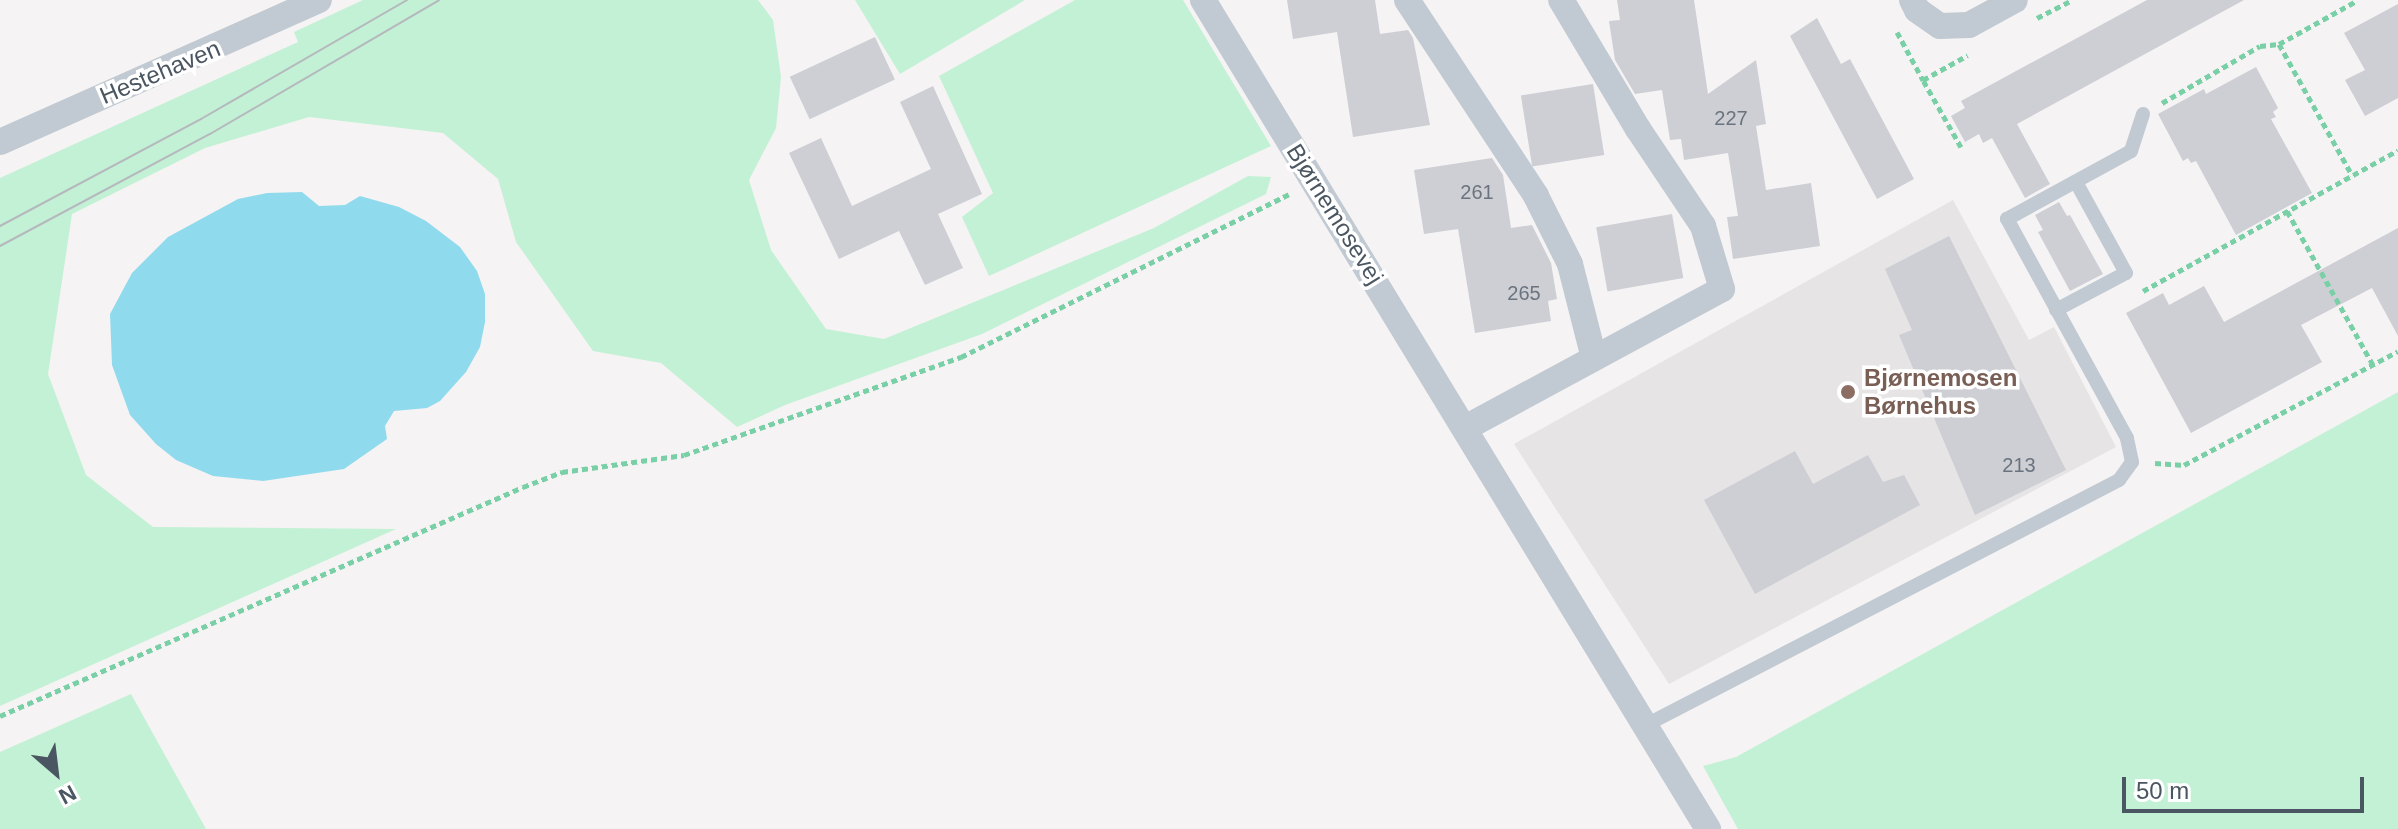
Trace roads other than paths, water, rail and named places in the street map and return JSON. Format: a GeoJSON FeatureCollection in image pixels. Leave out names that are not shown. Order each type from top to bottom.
{"type":"FeatureCollection","features":[{"type":"Feature","properties":{"kind":"street","name":"Hestehaven"},"geometry":{"type":"LineString","coordinates":[[0,142],[319,0]]}},
{"type":"Feature","properties":{"kind":"street","name":"Bjørnemosevej"},"geometry":{"type":"LineString","coordinates":[[1203,0],[1467,427],[1708,829]]}},
{"type":"Feature","properties":{"kind":"street"},"geometry":{"type":"LineString","coordinates":[[1407,0],[1536,196],[1570,264],[1594,358]]}},
{"type":"Feature","properties":{"kind":"street"},"geometry":{"type":"LineString","coordinates":[[1467,427],[1722,289],[1703,226],[1638,129],[1561,0]]}},
{"type":"Feature","properties":{"kind":"street"},"geometry":{"type":"LineString","coordinates":[[1912,0],[1917,10],[1940,26],[1969,25],[2015,0]]}},
{"type":"Feature","properties":{"kind":"lane"},"geometry":{"type":"LineString","coordinates":[[1646,725],[2119,480],[2132,462],[2127,438],[2007,219],[2131,151],[2143,114]]}},
{"type":"Feature","properties":{"kind":"lane"},"geometry":{"type":"LineString","coordinates":[[2056,310],[2126,273],[2076,182]]}},
{"type":"Feature","properties":{"kind":"water"},"geometry":{"type":"Polygon","coordinates":[[[302,192],[319,206],[345,205],[360,196],[399,207],[426,221],[460,247],[477,271],[485,294],[485,322],[480,347],[466,372],[440,401],[427,408],[394,411],[385,426],[387,439],[344,469],[263,481],[213,476],[176,460],[156,444],[130,415],[112,365],[110,314],[132,273],[168,237],[238,199],[267,193],[302,192]]]}},
{"type":"Feature","properties":{"kind":"tram line"},"geometry":{"type":"LineString","coordinates":[[0,226],[201,119],[407,0]]}},
{"type":"Feature","properties":{"kind":"tram line"},"geometry":{"type":"LineString","coordinates":[[0,246],[210,134],[439,0]]}},
{"type":"Feature","properties":{"kind":"place","name":"Bjørnemosen Børnehus"},"geometry":{"type":"Point","coordinates":[1848,392]}}]}
